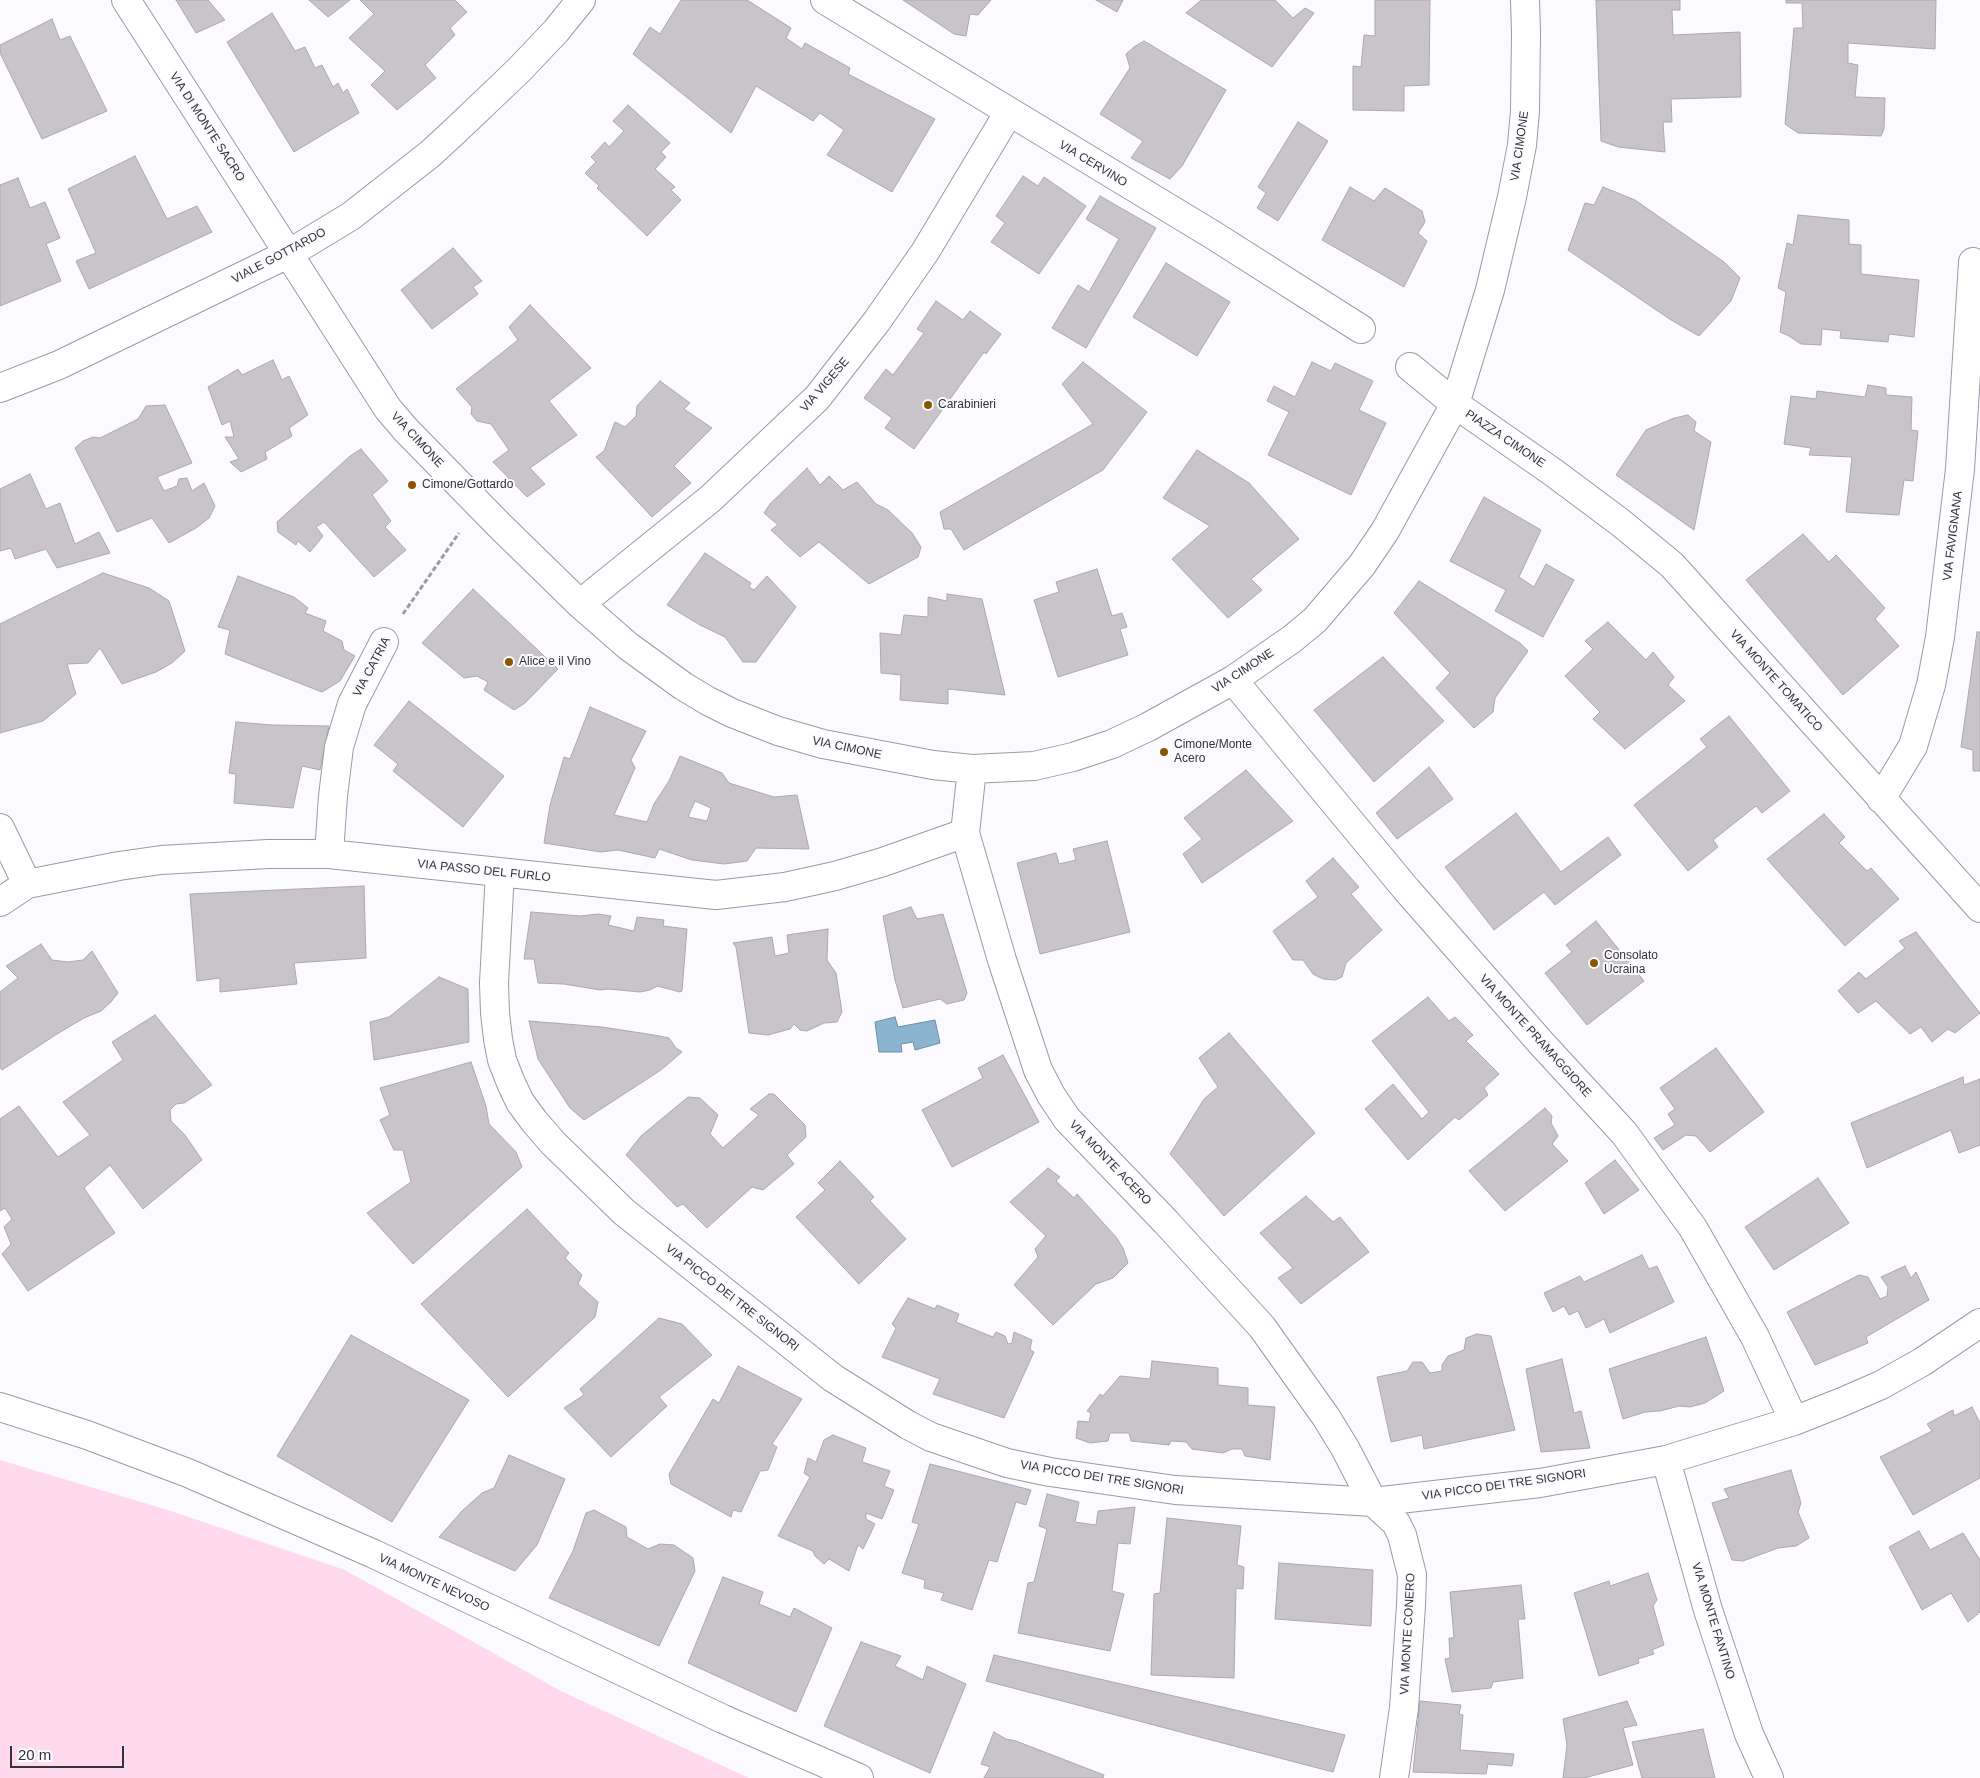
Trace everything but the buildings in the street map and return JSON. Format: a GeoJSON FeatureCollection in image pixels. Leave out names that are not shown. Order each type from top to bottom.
{"type":"FeatureCollection","features":[{"type":"Feature","properties":{"kind":"street","name":"VIA DI MONTE SACRO"},"geometry":{"type":"LineString","coordinates":[[126,0],[290,253]]}},
{"type":"Feature","properties":{"kind":"street","name":"VIALE GOTTARDO"},"geometry":{"type":"LineString","coordinates":[[0,388],[60,365],[290,253],[350,216],[430,154],[519,70],[556,31],[581,0]]}},
{"type":"Feature","properties":{"kind":"street","name":"VIA CERVINO"},"geometry":{"type":"LineString","coordinates":[[825,0],[1213,236],[1361,329]]}},
{"type":"Feature","properties":{"kind":"street","name":"VIA CIMONE"},"geometry":{"type":"LineString","coordinates":[[1490,290],[1522,145],[1525,111],[1524,0]]}},
{"type":"Feature","properties":{"kind":"street","name":"VIA VIGESE"},"geometry":{"type":"LineString","coordinates":[[580,604],[710,499],[817,398],[877,321],[925,252],[1009,112]]}},
{"type":"Feature","properties":{"kind":"street","name":"VIA CIMONE"},"geometry":{"type":"LineString","coordinates":[[290,253],[357,362],[388,409],[406,430],[580,604],[628,646],[708,702],[778,731],[823,744],[933,765],[972,768],[1034,766],[1073,757],[1112,744],[1148,727],[1233,680],[1292,639],[1315,620],[1344,588],[1385,531],[1455,404]]}},
{"type":"Feature","properties":{"kind":"street","name":"VIA FAVIGNANA"},"geometry":{"type":"LineString","coordinates":[[1881,799],[1913,746],[1931,685],[1938,646],[1960,469],[1973,262]]}},
{"type":"Feature","properties":{"kind":"street","name":"PIAZZA CIMONE"},"geometry":{"type":"LineString","coordinates":[[1455,404],[1490,290]]}},
{"type":"Feature","properties":{"kind":"street","name":"PIAZZA CIMONE"},"geometry":{"type":"LineString","coordinates":[[1410,367],[1455,404],[1554,473]]}},
{"type":"Feature","properties":{"kind":"street","name":"VIA MONTE TOMATICO"},"geometry":{"type":"LineString","coordinates":[[1554,473],[1621,523],[1672,565],[1980,908]]}},
{"type":"Feature","properties":{"kind":"street","name":"VIA CATRIA"},"geometry":{"type":"LineString","coordinates":[[329,854],[339,747],[352,704],[384,642]]}},
{"type":"Feature","properties":{"kind":"street","name":"VIA MONTE PRAMAGGIORE"},"geometry":{"type":"LineString","coordinates":[[1233,680],[1425,912],[1535,1037],[1624,1133],[1693,1228],[1755,1337],[1794,1421]]}},
{"type":"Feature","properties":{"kind":"street","name":"VIA MONTE ACERO"},"geometry":{"type":"LineString","coordinates":[[972,768],[965,833],[1002,960],[1038,1070],[1067,1119],[1262,1327],[1326,1417],[1345,1448],[1373,1502]]}},
{"type":"Feature","properties":{"kind":"street"},"geometry":{"type":"LineString","coordinates":[[0,828],[27,884]]}},
{"type":"Feature","properties":{"kind":"street","name":"VIA PASSO DEL FURLO"},"geometry":{"type":"LineString","coordinates":[[0,902],[27,884],[119,866],[161,860],[268,854],[329,854],[702,894],[723,894],[785,886],[835,876],[883,862],[965,833]]}},
{"type":"Feature","properties":{"kind":"street","name":"VIA PICCO DEI TRE SIGNORI"},"geometry":{"type":"LineString","coordinates":[[500,872],[495,944],[495,1013],[502,1060],[520,1102],[553,1143],[624,1212],[833,1378],[894,1417],[931,1437],[1007,1464],[1175,1490],[1373,1502],[1540,1482],[1666,1460],[1794,1421],[1881,1385],[1922,1362],[1980,1323]]}},
{"type":"Feature","properties":{"kind":"street","name":"VIA MONTE NEVOSO"},"geometry":{"type":"LineString","coordinates":[[0,1407],[86,1434],[188,1473],[374,1554],[723,1719],[859,1778]]}},
{"type":"Feature","properties":{"kind":"street","name":"VIA MONTE FANTINO"},"geometry":{"type":"LineString","coordinates":[[1666,1460],[1708,1610],[1749,1734],[1769,1778]]}},
{"type":"Feature","properties":{"kind":"street","name":"VIA MONTE CONERO"},"geometry":{"type":"LineString","coordinates":[[1373,1502],[1396,1523],[1402,1535],[1412,1576],[1408,1663],[1394,1778]]}},
{"type":"Feature","properties":{"kind":"path","name":"VIA CATRIA"},"geometry":{"type":"LineString","coordinates":[[384,642],[479,504]]}},
{"type":"Feature","properties":{"kind":"shaded area"},"geometry":{"type":"Polygon","coordinates":[[[0,1460],[168,1510],[345,1570],[561,1691],[749,1778],[0,1778],[0,1460]]]}},
{"type":"Feature","properties":{"kind":"water"},"geometry":{"type":"Polygon","coordinates":[[[895,1017],[898,1027],[935,1020],[940,1043],[915,1050],[913,1042],[901,1044],[902,1052],[879,1052],[875,1022],[895,1017]]]}},
{"type":"Feature","properties":{"kind":"place","name":"Carabinieri"},"geometry":{"type":"Point","coordinates":[928,405]}},
{"type":"Feature","properties":{"kind":"place","name":"Cimone/Gottardo"},"geometry":{"type":"Point","coordinates":[412,485]}},
{"type":"Feature","properties":{"kind":"place","name":"Alice e il Vino"},"geometry":{"type":"Point","coordinates":[509,662]}},
{"type":"Feature","properties":{"kind":"place","name":"Cimone/Monte Acero"},"geometry":{"type":"Point","coordinates":[1164,752]}},
{"type":"Feature","properties":{"kind":"place","name":"Consolato Ucraina"},"geometry":{"type":"Point","coordinates":[1594,963]}}]}
